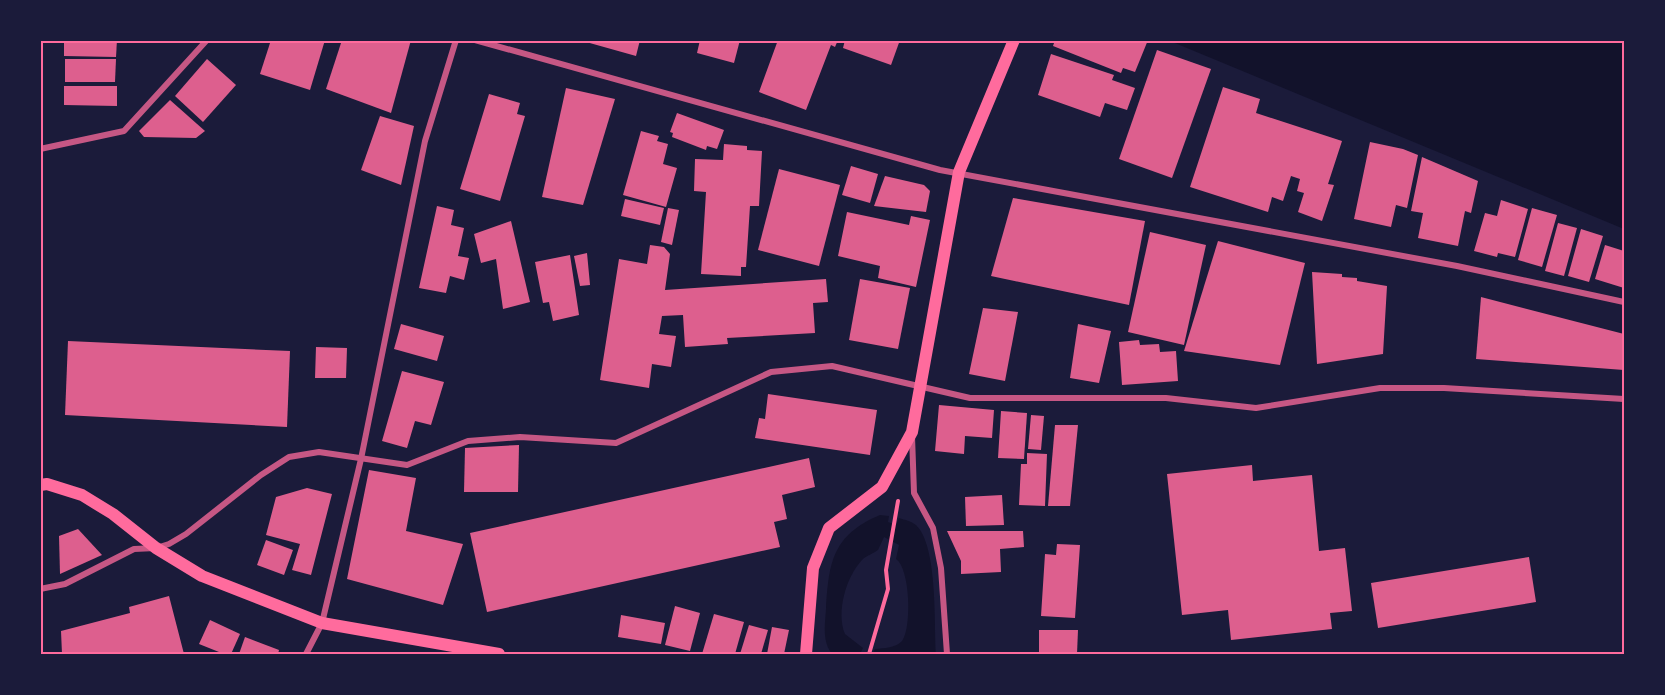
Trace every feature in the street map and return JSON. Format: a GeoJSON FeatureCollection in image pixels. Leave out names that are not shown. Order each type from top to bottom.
{"type":"FeatureCollection","features":[{"type":"Feature","properties":{"kind":"main road"},"geometry":{"type":"LineString","coordinates":[[806,654],[813,568],[829,528],[882,486],[912,432],[918,386],[959,172],[1014,40]]}},
{"type":"Feature","properties":{"kind":"main road"},"geometry":{"type":"LineString","coordinates":[[40,485],[47,484],[82,495],[113,514],[156,548],[202,576],[322,623],[499,654]]}},
{"type":"Feature","properties":{"kind":"street"},"geometry":{"type":"LineString","coordinates":[[40,149],[124,131],[207,40]]}},
{"type":"Feature","properties":{"kind":"street"},"geometry":{"type":"LineString","coordinates":[[306,654],[322,623],[361,459],[425,141],[456,40]]}},
{"type":"Feature","properties":{"kind":"street"},"geometry":{"type":"LineString","coordinates":[[475,40],[940,170],[1457,266],[1624,302]]}},
{"type":"Feature","properties":{"kind":"street"},"geometry":{"type":"LineString","coordinates":[[40,589],[65,584],[134,549],[156,548],[186,534],[261,475],[289,457],[319,452],[407,465],[468,441],[520,437],[616,443],[771,372],[832,366],[970,398],[1166,398],[1256,408],[1380,388],[1444,388],[1624,399]]}},
{"type":"Feature","properties":{"kind":"street"},"geometry":{"type":"LineString","coordinates":[[912,432],[914,493],[933,528],[948,654]]}},
{"type":"Feature","properties":{"kind":"path"},"geometry":{"type":"LineString","coordinates":[[869,654],[888,589],[886,570],[895,515]]}},
{"type":"Feature","properties":{"kind":"shaded area"},"geometry":{"type":"Polygon","coordinates":[[[1170,41],[1624,41],[1624,229],[1170,41]]]}},
{"type":"Feature","properties":{"kind":"shaded area"},"geometry":{"type":"Polygon","coordinates":[[[880,515],[889,516],[888,522],[896,525],[899,518],[912,522],[923,535],[931,567],[936,654],[872,654],[875,649],[897,645],[902,641],[907,624],[907,585],[901,565],[896,559],[899,545],[884,537],[878,550],[864,558],[856,567],[847,585],[842,605],[842,625],[845,634],[863,648],[861,652],[870,654],[832,654],[829,649],[825,638],[827,593],[836,552],[852,532],[880,515]]]}},
{"type":"Feature","properties":{"kind":"building"},"geometry":{"type":"Polygon","coordinates":[[[64,40],[117,40],[116,57],[64,56],[64,40]]]}},
{"type":"Feature","properties":{"kind":"building"},"geometry":{"type":"Polygon","coordinates":[[[271,40],[325,40],[310,90],[260,74],[271,40]]]}},
{"type":"Feature","properties":{"kind":"building"},"geometry":{"type":"Polygon","coordinates":[[[342,40],[411,40],[391,113],[326,89],[342,40]]]}},
{"type":"Feature","properties":{"kind":"building"},"geometry":{"type":"Polygon","coordinates":[[[579,40],[640,40],[636,56],[579,40]]]}},
{"type":"Feature","properties":{"kind":"building"},"geometry":{"type":"Polygon","coordinates":[[[700,40],[740,40],[734,63],[697,53],[700,40]]]}},
{"type":"Feature","properties":{"kind":"building"},"geometry":{"type":"Polygon","coordinates":[[[778,40],[838,40],[835,47],[831,45],[806,110],[759,92],[778,40]]]}},
{"type":"Feature","properties":{"kind":"building"},"geometry":{"type":"Polygon","coordinates":[[[845,40],[900,40],[891,65],[843,48],[845,40]]]}},
{"type":"Feature","properties":{"kind":"building"},"geometry":{"type":"Polygon","coordinates":[[[1055,40],[1148,40],[1135,72],[1123,68],[1121,73],[1053,46],[1055,40]]]}},
{"type":"Feature","properties":{"kind":"building"},"geometry":{"type":"Polygon","coordinates":[[[1157,50],[1211,69],[1172,178],[1119,159],[1157,50]]]}},
{"type":"Feature","properties":{"kind":"building"},"geometry":{"type":"Polygon","coordinates":[[[1051,54],[1114,75],[1112,80],[1135,88],[1127,110],[1105,103],[1100,117],[1038,95],[1051,54]]]}},
{"type":"Feature","properties":{"kind":"building"},"geometry":{"type":"Polygon","coordinates":[[[65,59],[116,59],[115,82],[65,82],[65,59]]]}},
{"type":"Feature","properties":{"kind":"building"},"geometry":{"type":"Polygon","coordinates":[[[207,59],[236,85],[203,122],[175,96],[207,59]]]}},
{"type":"Feature","properties":{"kind":"building"},"geometry":{"type":"Polygon","coordinates":[[[64,86],[117,86],[117,106],[64,105],[64,86]]]}},
{"type":"Feature","properties":{"kind":"building"},"geometry":{"type":"Polygon","coordinates":[[[1223,87],[1260,99],[1256,113],[1342,141],[1328,184],[1334,185],[1322,221],[1298,212],[1304,193],[1297,191],[1300,179],[1291,176],[1283,201],[1272,197],[1268,212],[1190,187],[1223,87]]]}},
{"type":"Feature","properties":{"kind":"building"},"geometry":{"type":"Polygon","coordinates":[[[566,88],[615,99],[583,205],[542,197],[566,88]]]}},
{"type":"Feature","properties":{"kind":"building"},"geometry":{"type":"Polygon","coordinates":[[[489,94],[520,103],[517,114],[525,116],[500,201],[460,189],[489,94]]]}},
{"type":"Feature","properties":{"kind":"building"},"geometry":{"type":"Polygon","coordinates":[[[170,100],[205,131],[196,138],[144,137],[139,131],[170,100]]]}},
{"type":"Feature","properties":{"kind":"building"},"geometry":{"type":"Polygon","coordinates":[[[677,113],[724,130],[717,149],[707,146],[706,150],[672,137],[673,133],[670,132],[677,113]]]}},
{"type":"Feature","properties":{"kind":"building"},"geometry":{"type":"Polygon","coordinates":[[[380,116],[414,126],[401,185],[361,170],[380,116]]]}},
{"type":"Feature","properties":{"kind":"building"},"geometry":{"type":"Polygon","coordinates":[[[641,131],[659,136],[657,141],[668,144],[663,164],[677,168],[666,207],[623,195],[641,131]]]}},
{"type":"Feature","properties":{"kind":"building"},"geometry":{"type":"Polygon","coordinates":[[[1370,142],[1403,149],[1418,155],[1407,208],[1396,205],[1391,227],[1354,219],[1370,142]]]}},
{"type":"Feature","properties":{"kind":"building"},"geometry":{"type":"Polygon","coordinates":[[[724,144],[747,146],[747,150],[762,151],[759,206],[750,206],[746,267],[741,267],[741,276],[701,274],[706,192],[694,191],[695,159],[723,160],[724,144]]]}},
{"type":"Feature","properties":{"kind":"building"},"geometry":{"type":"Polygon","coordinates":[[[1422,157],[1478,181],[1471,213],[1465,211],[1458,246],[1418,238],[1423,213],[1411,211],[1422,157]]]}},
{"type":"Feature","properties":{"kind":"building"},"geometry":{"type":"Polygon","coordinates":[[[851,166],[878,174],[870,203],[842,195],[851,166]]]}},
{"type":"Feature","properties":{"kind":"building"},"geometry":{"type":"Polygon","coordinates":[[[779,169],[840,185],[819,266],[758,250],[779,169]]]}},
{"type":"Feature","properties":{"kind":"building"},"geometry":{"type":"Polygon","coordinates":[[[885,176],[924,185],[930,191],[926,212],[874,206],[885,176]]]}},
{"type":"Feature","properties":{"kind":"building"},"geometry":{"type":"Polygon","coordinates":[[[1013,198],[1145,221],[1129,305],[991,276],[1013,198]]]}},
{"type":"Feature","properties":{"kind":"building"},"geometry":{"type":"Polygon","coordinates":[[[625,199],[664,208],[660,225],[621,216],[625,199]]]}},
{"type":"Feature","properties":{"kind":"building"},"geometry":{"type":"Polygon","coordinates":[[[1501,200],[1528,209],[1515,257],[1498,253],[1497,257],[1474,251],[1485,213],[1497,216],[1501,200]]]}},
{"type":"Feature","properties":{"kind":"building"},"geometry":{"type":"Polygon","coordinates":[[[437,206],[454,210],[451,225],[464,228],[458,256],[469,258],[464,280],[450,276],[446,293],[419,288],[437,206]]]}},
{"type":"Feature","properties":{"kind":"building"},"geometry":{"type":"Polygon","coordinates":[[[668,208],[679,210],[672,245],[661,242],[668,208]]]}},
{"type":"Feature","properties":{"kind":"building"},"geometry":{"type":"Polygon","coordinates":[[[1532,208],[1557,215],[1542,267],[1518,260],[1532,208]]]}},
{"type":"Feature","properties":{"kind":"building"},"geometry":{"type":"Polygon","coordinates":[[[847,212],[909,225],[911,216],[930,220],[916,287],[878,278],[880,266],[838,256],[847,212]]]}},
{"type":"Feature","properties":{"kind":"building"},"geometry":{"type":"Polygon","coordinates":[[[511,221],[530,302],[503,309],[496,259],[481,263],[474,234],[511,221]]]}},
{"type":"Feature","properties":{"kind":"building"},"geometry":{"type":"Polygon","coordinates":[[[1558,223],[1577,228],[1564,276],[1545,271],[1558,223]]]}},
{"type":"Feature","properties":{"kind":"building"},"geometry":{"type":"Polygon","coordinates":[[[1581,229],[1603,236],[1589,282],[1568,276],[1581,229]]]}},
{"type":"Feature","properties":{"kind":"building"},"geometry":{"type":"Polygon","coordinates":[[[1150,232],[1206,245],[1184,345],[1128,332],[1150,232]]]}},
{"type":"Feature","properties":{"kind":"building"},"geometry":{"type":"Polygon","coordinates":[[[1218,241],[1305,263],[1280,365],[1184,351],[1218,241]]]}},
{"type":"Feature","properties":{"kind":"building"},"geometry":{"type":"Polygon","coordinates":[[[650,245],[664,247],[670,254],[665,290],[826,279],[828,302],[813,303],[815,333],[727,338],[728,344],[685,347],[683,315],[662,316],[659,334],[676,336],[671,367],[652,364],[649,388],[600,380],[619,259],[647,264],[650,245]]]}},
{"type":"Feature","properties":{"kind":"building"},"geometry":{"type":"Polygon","coordinates":[[[1605,245],[1624,251],[1624,288],[1595,279],[1605,245]]]}},
{"type":"Feature","properties":{"kind":"building"},"geometry":{"type":"Polygon","coordinates":[[[587,253],[590,285],[580,286],[574,256],[587,253]]]}},
{"type":"Feature","properties":{"kind":"building"},"geometry":{"type":"Polygon","coordinates":[[[570,255],[579,315],[553,321],[549,302],[543,303],[535,262],[570,255]]]}},
{"type":"Feature","properties":{"kind":"building"},"geometry":{"type":"Polygon","coordinates":[[[1312,272],[1342,274],[1342,277],[1357,278],[1357,281],[1387,286],[1383,354],[1317,364],[1312,272]]]}},
{"type":"Feature","properties":{"kind":"building"},"geometry":{"type":"Polygon","coordinates":[[[860,279],[910,288],[898,349],[849,340],[860,279]]]}},
{"type":"Feature","properties":{"kind":"building"},"geometry":{"type":"Polygon","coordinates":[[[1481,297],[1624,334],[1624,370],[1476,359],[1481,297]]]}},
{"type":"Feature","properties":{"kind":"building"},"geometry":{"type":"Polygon","coordinates":[[[983,308],[1018,312],[1005,381],[969,374],[983,308]]]}},
{"type":"Feature","properties":{"kind":"building"},"geometry":{"type":"Polygon","coordinates":[[[401,324],[444,336],[437,361],[394,349],[401,324]]]}},
{"type":"Feature","properties":{"kind":"building"},"geometry":{"type":"Polygon","coordinates":[[[1078,324],[1111,331],[1099,383],[1070,378],[1078,324]]]}},
{"type":"Feature","properties":{"kind":"building"},"geometry":{"type":"Polygon","coordinates":[[[1139,340],[1140,345],[1159,344],[1160,352],[1176,351],[1178,381],[1122,385],[1119,342],[1139,340]]]}},
{"type":"Feature","properties":{"kind":"building"},"geometry":{"type":"Polygon","coordinates":[[[68,341],[290,351],[287,427],[65,415],[68,341]]]}},
{"type":"Feature","properties":{"kind":"building"},"geometry":{"type":"Polygon","coordinates":[[[316,347],[347,348],[346,378],[315,378],[316,347]]]}},
{"type":"Feature","properties":{"kind":"building"},"geometry":{"type":"Polygon","coordinates":[[[402,371],[444,382],[431,425],[415,421],[407,448],[382,441],[402,371]]]}},
{"type":"Feature","properties":{"kind":"building"},"geometry":{"type":"Polygon","coordinates":[[[768,394],[877,410],[870,455],[755,438],[759,418],[765,419],[768,394]]]}},
{"type":"Feature","properties":{"kind":"building"},"geometry":{"type":"Polygon","coordinates":[[[939,405],[994,410],[992,438],[965,436],[964,454],[935,451],[939,405]]]}},
{"type":"Feature","properties":{"kind":"building"},"geometry":{"type":"Polygon","coordinates":[[[1001,411],[1027,413],[1024,459],[998,458],[1001,411]]]}},
{"type":"Feature","properties":{"kind":"building"},"geometry":{"type":"Polygon","coordinates":[[[1031,415],[1044,416],[1041,450],[1028,449],[1031,415]]]}},
{"type":"Feature","properties":{"kind":"building"},"geometry":{"type":"Polygon","coordinates":[[[1055,425],[1078,425],[1070,506],[1048,506],[1055,425]]]}},
{"type":"Feature","properties":{"kind":"building"},"geometry":{"type":"Polygon","coordinates":[[[519,445],[518,492],[464,492],[465,448],[519,445]]]}},
{"type":"Feature","properties":{"kind":"building"},"geometry":{"type":"Polygon","coordinates":[[[1027,453],[1047,454],[1045,506],[1019,505],[1021,464],[1027,464],[1027,453]]]}},
{"type":"Feature","properties":{"kind":"building"},"geometry":{"type":"Polygon","coordinates":[[[809,458],[815,487],[782,495],[787,519],[774,522],[780,547],[487,612],[470,533],[809,458]]]}},
{"type":"Feature","properties":{"kind":"building"},"geometry":{"type":"Polygon","coordinates":[[[1252,465],[1253,481],[1312,475],[1319,551],[1345,548],[1352,611],[1330,613],[1332,629],[1231,640],[1228,610],[1182,615],[1167,474],[1252,465]]]}},
{"type":"Feature","properties":{"kind":"building"},"geometry":{"type":"Polygon","coordinates":[[[369,470],[416,478],[406,531],[463,544],[443,605],[347,579],[369,470]]]}},
{"type":"Feature","properties":{"kind":"building"},"geometry":{"type":"Polygon","coordinates":[[[307,488],[332,494],[311,575],[292,570],[300,544],[266,535],[276,497],[307,488]]]}},
{"type":"Feature","properties":{"kind":"building"},"geometry":{"type":"Polygon","coordinates":[[[1002,495],[1004,525],[966,526],[965,497],[1002,495]]]}},
{"type":"Feature","properties":{"kind":"building"},"geometry":{"type":"Polygon","coordinates":[[[78,529],[102,555],[60,574],[59,536],[78,529]]]}},
{"type":"Feature","properties":{"kind":"building"},"geometry":{"type":"Polygon","coordinates":[[[947,531],[1023,531],[1024,547],[1000,549],[1001,572],[961,574],[961,561],[947,531]]]}},
{"type":"Feature","properties":{"kind":"building"},"geometry":{"type":"Polygon","coordinates":[[[266,540],[293,550],[284,575],[257,565],[266,540]]]}},
{"type":"Feature","properties":{"kind":"building"},"geometry":{"type":"Polygon","coordinates":[[[1057,544],[1080,545],[1075,618],[1041,616],[1045,554],[1056,555],[1057,544]]]}},
{"type":"Feature","properties":{"kind":"building"},"geometry":{"type":"Polygon","coordinates":[[[1529,557],[1536,602],[1378,628],[1371,583],[1529,557]]]}},
{"type":"Feature","properties":{"kind":"building"},"geometry":{"type":"Polygon","coordinates":[[[169,596],[184,654],[62,654],[61,631],[130,613],[129,607],[169,596]]]}},
{"type":"Feature","properties":{"kind":"building"},"geometry":{"type":"Polygon","coordinates":[[[675,606],[700,613],[690,651],[665,645],[675,606]]]}},
{"type":"Feature","properties":{"kind":"building"},"geometry":{"type":"Polygon","coordinates":[[[714,614],[744,622],[735,654],[702,654],[714,614]]]}},
{"type":"Feature","properties":{"kind":"building"},"geometry":{"type":"Polygon","coordinates":[[[621,615],[665,623],[661,644],[618,637],[621,615]]]}},
{"type":"Feature","properties":{"kind":"building"},"geometry":{"type":"Polygon","coordinates":[[[210,620],[240,634],[231,654],[224,654],[199,644],[210,620]]]}},
{"type":"Feature","properties":{"kind":"building"},"geometry":{"type":"Polygon","coordinates":[[[749,625],[768,630],[761,654],[740,654],[749,625]]]}},
{"type":"Feature","properties":{"kind":"building"},"geometry":{"type":"Polygon","coordinates":[[[772,627],[789,630],[784,654],[767,654],[772,627]]]}},
{"type":"Feature","properties":{"kind":"building"},"geometry":{"type":"Polygon","coordinates":[[[1039,630],[1078,630],[1077,654],[1039,654],[1039,630]]]}},
{"type":"Feature","properties":{"kind":"building"},"geometry":{"type":"Polygon","coordinates":[[[245,637],[279,650],[278,654],[239,654],[245,637]]]}}]}
